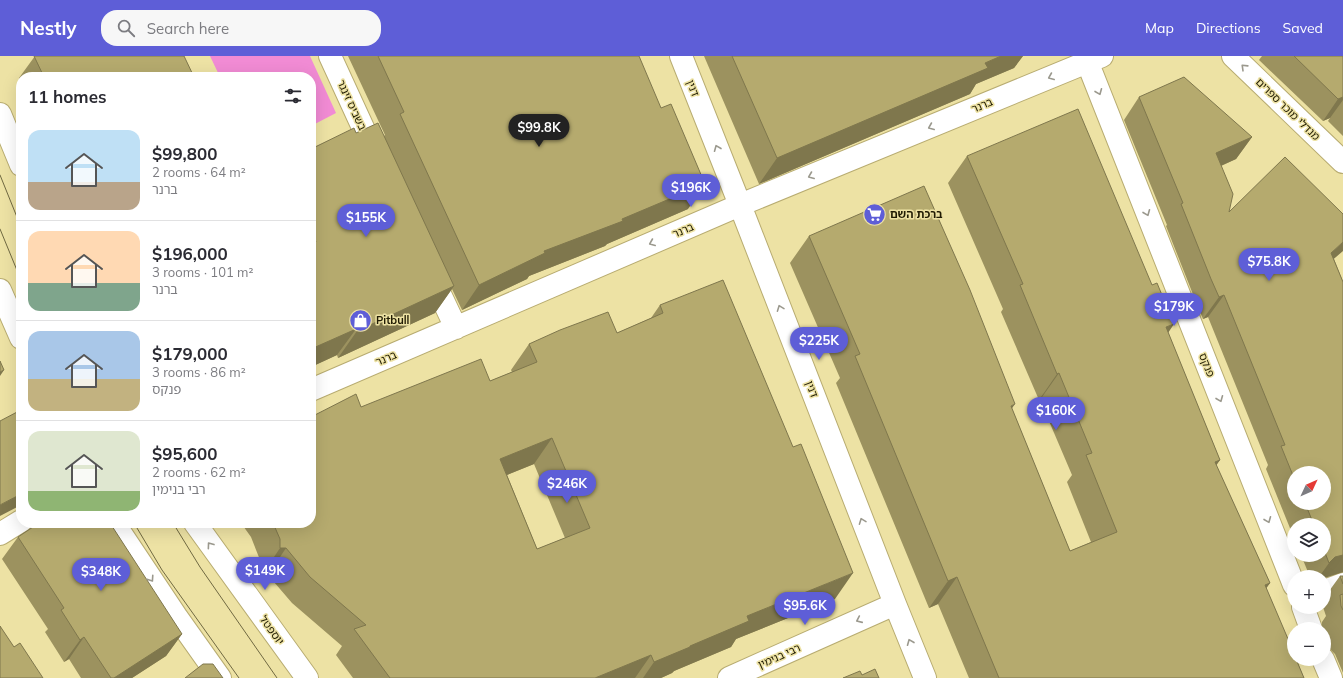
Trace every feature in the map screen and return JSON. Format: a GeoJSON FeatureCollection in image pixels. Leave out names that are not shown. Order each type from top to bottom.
{"type":"FeatureCollection","features":[{"type":"Feature","properties":{"kind":"street","name":"בשביס זינגר"},"geometry":{"type":"LineString","coordinates":[[330,56],[383,171]]}},
{"type":"Feature","properties":{"kind":"street","name":"דנין"},"geometry":{"type":"LineString","coordinates":[[681,56],[925,678]]}},
{"type":"Feature","properties":{"kind":"street","name":"מנדלי מוכר ספרים"},"geometry":{"type":"LineString","coordinates":[[1232,56],[1343,162]]}},
{"type":"Feature","properties":{"kind":"street","name":"ברנר"},"geometry":{"type":"LineString","coordinates":[[316,388],[740,205],[1091,58]]}},
{"type":"Feature","properties":{"kind":"street","name":"פנקס"},"geometry":{"type":"LineString","coordinates":[[1091,58],[1288,570]]}},
{"type":"Feature","properties":{"kind":"street"},"geometry":{"type":"LineString","coordinates":[[0,114],[16,153]]}},
{"type":"Feature","properties":{"kind":"street"},"geometry":{"type":"LineString","coordinates":[[423,257],[456,328]]}},
{"type":"Feature","properties":{"kind":"street"},"geometry":{"type":"LineString","coordinates":[[0,290],[16,327]]}},
{"type":"Feature","properties":{"kind":"street"},"geometry":{"type":"LineString","coordinates":[[0,534],[16,524]]}},
{"type":"Feature","properties":{"kind":"street"},"geometry":{"type":"LineString","coordinates":[[117,528],[176,616],[220,678]]}},
{"type":"Feature","properties":{"kind":"street","name":"יוספטל"},"geometry":{"type":"LineString","coordinates":[[199,528],[307,678]]}},
{"type":"Feature","properties":{"kind":"street"},"geometry":{"type":"LineString","coordinates":[[1331,588],[1343,584]]}},
{"type":"Feature","properties":{"kind":"street","name":"רבי בנימין"},"geometry":{"type":"LineString","coordinates":[[729,678],[895,604]]}},
{"type":"Feature","properties":{"kind":"street"},"geometry":{"type":"LineString","coordinates":[[1326,666],[1331,678]]}},
{"type":"Feature","properties":{"kind":"shaded area"},"geometry":{"type":"Polygon","coordinates":[[[210,56],[310,56],[336,113],[316,123],[316,72],[218,72],[210,56]]]}},
{"type":"Feature","properties":{"kind":"building"},"geometry":{"type":"Polygon","coordinates":[[[34,56],[184,56],[192,72],[42,72],[34,56]]]}},
{"type":"Feature","properties":{"kind":"building"},"geometry":{"type":"Polygon","coordinates":[[[378,56],[639,56],[661,108],[671,104],[705,184],[622,219],[623,221],[544,251],[545,253],[479,285],[400,114],[404,112],[378,56]]]}},
{"type":"Feature","properties":{"kind":"building"},"geometry":{"type":"Polygon","coordinates":[[[732,56],[1001,56],[985,63],[988,68],[777,158],[732,56]]]}},
{"type":"Feature","properties":{"kind":"building"},"geometry":{"type":"Polygon","coordinates":[[[1294,56],[1343,56],[1343,97],[1338,99],[1294,56]]]}},
{"type":"Feature","properties":{"kind":"building"},"geometry":{"type":"Polygon","coordinates":[[[1184,77],[1252,137],[1216,153],[1233,194],[1229,212],[1285,157],[1343,214],[1343,242],[1331,253],[1343,282],[1343,555],[1335,557],[1331,561],[1331,518],[1311,518],[1308,510],[1331,510],[1331,466],[1289,466],[1281,446],[1285,445],[1224,295],[1219,297],[1211,279],[1181,204],[1183,203],[1139,97],[1184,77]]]}},
{"type":"Feature","properties":{"kind":"building"},"geometry":{"type":"Polygon","coordinates":[[[1078,109],[1152,285],[1157,283],[1174,324],[1166,327],[1220,460],[1215,462],[1270,583],[1265,585],[1287,637],[1287,666],[1299,666],[1304,678],[999,678],[957,577],[948,581],[855,356],[860,354],[809,236],[924,186],[970,290],[1015,404],[1011,406],[1070,551],[1117,532],[1086,455],[1092,453],[1020,285],[1023,284],[967,156],[1078,109]]]}},
{"type":"Feature","properties":{"kind":"building"},"geometry":{"type":"Polygon","coordinates":[[[378,123],[454,286],[357,331],[356,329],[316,347],[316,147],[354,128],[356,133],[378,123]]]}},
{"type":"Feature","properties":{"kind":"building"},"geometry":{"type":"Polygon","coordinates":[[[723,280],[793,447],[801,444],[853,573],[747,616],[749,621],[654,662],[651,655],[595,678],[390,678],[354,629],[366,625],[310,577],[286,548],[280,548],[280,539],[275,528],[316,528],[316,414],[356,394],[361,407],[481,359],[490,381],[537,362],[529,344],[560,330],[608,312],[617,333],[663,313],[660,305],[723,280]],[[552,438],[500,459],[537,549],[590,528],[552,438]]]}},
{"type":"Feature","properties":{"kind":"building"},"geometry":{"type":"Polygon","coordinates":[[[0,361],[4,370],[0,372],[0,361]]]}},
{"type":"Feature","properties":{"kind":"building"},"geometry":{"type":"Polygon","coordinates":[[[16,413],[16,497],[0,505],[0,421],[16,413]]]}},
{"type":"Feature","properties":{"kind":"building"},"geometry":{"type":"Polygon","coordinates":[[[32,528],[113,528],[182,634],[114,678],[111,678],[84,637],[80,640],[61,610],[64,608],[18,537],[32,528]]]}},
{"type":"Feature","properties":{"kind":"building"},"geometry":{"type":"Polygon","coordinates":[[[1340,576],[1343,576],[1343,584],[1340,576]]]}},
{"type":"Feature","properties":{"kind":"building"},"geometry":{"type":"Polygon","coordinates":[[[1343,594],[1343,610],[1340,595],[1343,594]]]}},
{"type":"Feature","properties":{"kind":"building"},"geometry":{"type":"Polygon","coordinates":[[[0,626],[14,647],[20,643],[43,678],[0,678],[0,626]]]}},
{"type":"Feature","properties":{"kind":"building"},"geometry":{"type":"Polygon","coordinates":[[[203,664],[213,664],[223,678],[185,678],[203,664]]]}},
{"type":"Feature","properties":{"kind":"building"},"geometry":{"type":"Polygon","coordinates":[[[875,669],[879,678],[843,678],[860,671],[862,675],[875,669]]]}},
{"type":"Feature","properties":{"kind":"tram line"},"geometry":{"type":"LineString","coordinates":[[0,175],[16,215]]}},
{"type":"Feature","properties":{"kind":"tram line"},"geometry":{"type":"LineString","coordinates":[[0,229],[16,268]]}},
{"type":"Feature","properties":{"kind":"tram line"},"geometry":{"type":"LineString","coordinates":[[137,528],[162,570],[239,678]]}},
{"type":"Feature","properties":{"kind":"tram line"},"geometry":{"type":"LineString","coordinates":[[176,528],[200,567],[277,678]]}},
{"type":"Feature","properties":{"kind":"place","name":"ברכת השם"},"geometry":{"type":"Point","coordinates":[875,214]}},
{"type":"Feature","properties":{"kind":"place","name":"Pitbull"},"geometry":{"type":"Point","coordinates":[360,320]}}]}
